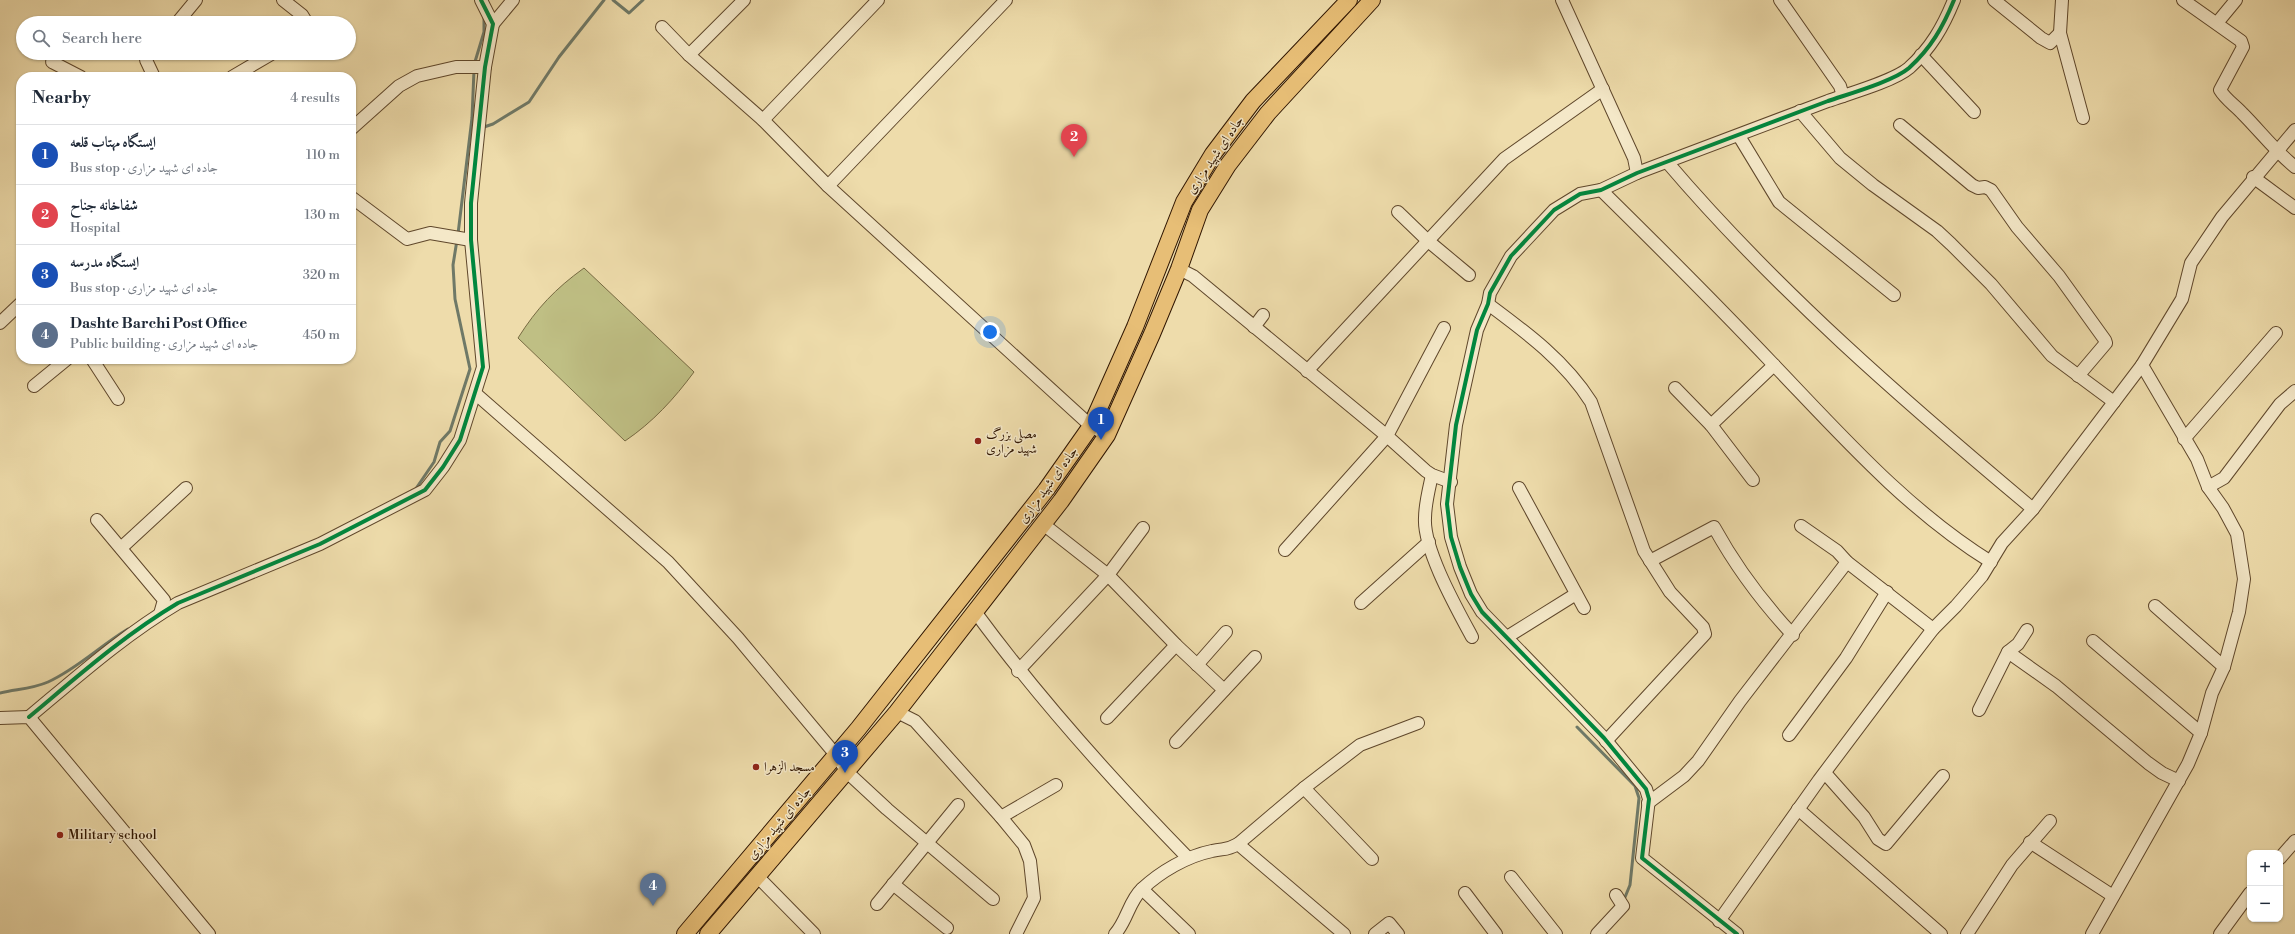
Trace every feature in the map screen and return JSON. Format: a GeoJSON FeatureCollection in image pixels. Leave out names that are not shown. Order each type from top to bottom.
{"type":"FeatureCollection","features":[{"type":"Feature","properties":{"kind":"main road","name":"جاده ای شهید مزاری"},"geometry":{"type":"LineString","coordinates":[[685,934],[836,755],[1046,490],[1091,426],[1135,327],[1184,202],[1213,154],[1254,102],[1349,0]]}},
{"type":"Feature","properties":{"kind":"main road","name":"جاده ای شهید مزاری"},"geometry":{"type":"LineString","coordinates":[[710,933],[897,712],[976,613],[1043,524],[1107,435],[1179,269],[1200,210],[1228,165],[1268,113],[1372,0]]}},
{"type":"Feature","properties":{"kind":"main road"},"geometry":{"type":"LineString","coordinates":[[1338,12],[1351,23]]}},
{"type":"Feature","properties":{"kind":"street"},"geometry":{"type":"LineString","coordinates":[[183,16],[196,0]]}},
{"type":"Feature","properties":{"kind":"street"},"geometry":{"type":"LineString","coordinates":[[282,0],[303,16]]}},
{"type":"Feature","properties":{"kind":"street"},"geometry":{"type":"LineString","coordinates":[[481,0],[494,24]]}},
{"type":"Feature","properties":{"kind":"street"},"geometry":{"type":"LineString","coordinates":[[0,718],[29,717],[124,638],[178,603],[320,544],[425,490],[443,467],[460,440],[476,394],[483,367],[471,240],[471,203],[485,67],[494,24],[513,0]]}},
{"type":"Feature","properties":{"kind":"street"},"geometry":{"type":"LineString","coordinates":[[689,55],[744,0]]}},
{"type":"Feature","properties":{"kind":"street"},"geometry":{"type":"LineString","coordinates":[[762,120],[878,0]]}},
{"type":"Feature","properties":{"kind":"street"},"geometry":{"type":"LineString","coordinates":[[828,186],[1006,0]]}},
{"type":"Feature","properties":{"kind":"street"},"geometry":{"type":"LineString","coordinates":[[1562,0],[1603,89],[1636,166]]}},
{"type":"Feature","properties":{"kind":"street"},"geometry":{"type":"LineString","coordinates":[[1780,0],[1842,91]]}},
{"type":"Feature","properties":{"kind":"street"},"geometry":{"type":"LineString","coordinates":[[1737,934],[1642,858],[1648,803],[1646,789],[1606,741],[1482,612],[1471,594],[1460,567],[1451,538],[1447,504],[1448,481],[1456,425],[1477,330],[1488,304],[1490,293],[1510,256],[1554,210],[1580,194],[1601,190],[1636,166],[1667,162],[1739,136],[1800,111],[1842,91],[1901,73],[1908,69],[1942,29],[1954,0]]}},
{"type":"Feature","properties":{"kind":"street"},"geometry":{"type":"LineString","coordinates":[[1994,0],[2041,38],[2050,43],[2060,33]]}},
{"type":"Feature","properties":{"kind":"street"},"geometry":{"type":"LineString","coordinates":[[2062,0],[2060,33],[2083,118]]}},
{"type":"Feature","properties":{"kind":"street"},"geometry":{"type":"LineString","coordinates":[[2217,23],[2236,0]]}},
{"type":"Feature","properties":{"kind":"street"},"geometry":{"type":"LineString","coordinates":[[2187,1],[2234,35],[2243,47],[2220,90],[2225,98],[2241,111],[2276,152],[2295,167]]}},
{"type":"Feature","properties":{"kind":"street"},"geometry":{"type":"LineString","coordinates":[[662,27],[689,55],[762,120],[828,186],[1091,426],[1107,435]]}},
{"type":"Feature","properties":{"kind":"street"},"geometry":{"type":"LineString","coordinates":[[1921,55],[1974,112]]}},
{"type":"Feature","properties":{"kind":"street"},"geometry":{"type":"LineString","coordinates":[[146,60],[152,72]]}},
{"type":"Feature","properties":{"kind":"street"},"geometry":{"type":"LineString","coordinates":[[241,72],[261,60]]}},
{"type":"Feature","properties":{"kind":"street"},"geometry":{"type":"LineString","coordinates":[[52,62],[72,72]]}},
{"type":"Feature","properties":{"kind":"street"},"geometry":{"type":"LineString","coordinates":[[356,124],[398,86],[417,76],[456,68],[485,67]]}},
{"type":"Feature","properties":{"kind":"street"},"geometry":{"type":"LineString","coordinates":[[1307,371],[1427,240],[1504,159],[1603,89]]}},
{"type":"Feature","properties":{"kind":"street"},"geometry":{"type":"LineString","coordinates":[[1800,111],[1840,158],[1873,185],[1937,231],[1951,244],[1991,284],[2052,356],[2114,402]]}},
{"type":"Feature","properties":{"kind":"street"},"geometry":{"type":"LineString","coordinates":[[1900,126],[1972,185],[1978,188],[1984,187],[1991,190],[2017,227],[2059,276],[2105,340],[2106,343],[2078,376]]}},
{"type":"Feature","properties":{"kind":"street"},"geometry":{"type":"LineString","coordinates":[[1719,921],[1798,809],[1932,629],[1956,606],[1991,562],[2002,543],[2032,509],[2142,365],[2182,298],[2191,263],[2222,216],[2253,177],[2295,130]]}},
{"type":"Feature","properties":{"kind":"street"},"geometry":{"type":"LineString","coordinates":[[1739,136],[1779,202],[1894,295]]}},
{"type":"Feature","properties":{"kind":"street"},"geometry":{"type":"LineString","coordinates":[[1667,162],[1748,251],[1834,337],[1954,444],[2032,509]]}},
{"type":"Feature","properties":{"kind":"street"},"geometry":{"type":"LineString","coordinates":[[2253,177],[2295,208]]}},
{"type":"Feature","properties":{"kind":"street"},"geometry":{"type":"LineString","coordinates":[[1601,190],[1673,260],[1841,436],[1936,525],[1991,562]]}},
{"type":"Feature","properties":{"kind":"street"},"geometry":{"type":"LineString","coordinates":[[356,201],[407,239],[430,233],[471,240]]}},
{"type":"Feature","properties":{"kind":"street"},"geometry":{"type":"LineString","coordinates":[[1398,212],[1427,240],[1468,275]]}},
{"type":"Feature","properties":{"kind":"street"},"geometry":{"type":"LineString","coordinates":[[1179,269],[1192,276],[1387,436],[1432,475],[1448,481]]}},
{"type":"Feature","properties":{"kind":"street"},"geometry":{"type":"LineString","coordinates":[[1488,304],[1540,342],[1579,384],[1587,396],[1650,561],[1670,592],[1703,627],[1705,634],[1606,741]]}},
{"type":"Feature","properties":{"kind":"street"},"geometry":{"type":"LineString","coordinates":[[0,323],[16,308]]}},
{"type":"Feature","properties":{"kind":"street"},"geometry":{"type":"LineString","coordinates":[[1254,327],[1263,315]]}},
{"type":"Feature","properties":{"kind":"street"},"geometry":{"type":"LineString","coordinates":[[1285,550],[1387,436],[1444,328]]}},
{"type":"Feature","properties":{"kind":"street"},"geometry":{"type":"LineString","coordinates":[[2184,439],[2276,333]]}},
{"type":"Feature","properties":{"kind":"street"},"geometry":{"type":"LineString","coordinates":[[34,386],[61,364]]}},
{"type":"Feature","properties":{"kind":"street"},"geometry":{"type":"LineString","coordinates":[[95,364],[118,400]]}},
{"type":"Feature","properties":{"kind":"street"},"geometry":{"type":"LineString","coordinates":[[1711,425],[1774,365]]}},
{"type":"Feature","properties":{"kind":"street"},"geometry":{"type":"LineString","coordinates":[[2092,934],[2179,781],[2200,733],[2212,693],[2224,668],[2239,612],[2244,579],[2237,534],[2223,508],[2208,487],[2197,459],[2142,365]]}},
{"type":"Feature","properties":{"kind":"street"},"geometry":{"type":"LineString","coordinates":[[1675,388],[1711,425],[1753,480]]}},
{"type":"Feature","properties":{"kind":"street"},"geometry":{"type":"LineString","coordinates":[[2208,487],[2224,478],[2280,404],[2295,391]]}},
{"type":"Feature","properties":{"kind":"street"},"geometry":{"type":"LineString","coordinates":[[476,394],[668,562],[738,638],[836,755],[847,772],[927,843],[993,898]]}},
{"type":"Feature","properties":{"kind":"street"},"geometry":{"type":"LineString","coordinates":[[1432,475],[1424,519],[1429,542],[1446,588],[1472,637]]}},
{"type":"Feature","properties":{"kind":"street"},"geometry":{"type":"LineString","coordinates":[[121,548],[186,488]]}},
{"type":"Feature","properties":{"kind":"street"},"geometry":{"type":"LineString","coordinates":[[1519,488],[1584,608]]}},
{"type":"Feature","properties":{"kind":"street"},"geometry":{"type":"LineString","coordinates":[[97,520],[164,600],[160,614]]}},
{"type":"Feature","properties":{"kind":"street"},"geometry":{"type":"LineString","coordinates":[[1043,524],[1108,575],[1176,645],[1224,690]]}},
{"type":"Feature","properties":{"kind":"street"},"geometry":{"type":"LineString","coordinates":[[1801,526],[1838,551],[1847,562],[1887,592],[1932,629]]}},
{"type":"Feature","properties":{"kind":"street"},"geometry":{"type":"LineString","coordinates":[[1650,561],[1714,527],[1735,564],[1772,613],[1793,635]]}},
{"type":"Feature","properties":{"kind":"street"},"geometry":{"type":"LineString","coordinates":[[1018,671],[1108,575],[1143,528]]}},
{"type":"Feature","properties":{"kind":"street"},"geometry":{"type":"LineString","coordinates":[[1361,603],[1429,542]]}},
{"type":"Feature","properties":{"kind":"street"},"geometry":{"type":"LineString","coordinates":[[1648,803],[1684,776],[1698,761],[1740,701],[1793,635],[1847,562]]}},
{"type":"Feature","properties":{"kind":"street"},"geometry":{"type":"LineString","coordinates":[[1789,735],[1846,658],[1887,592]]}},
{"type":"Feature","properties":{"kind":"street"},"geometry":{"type":"LineString","coordinates":[[1507,637],[1576,594]]}},
{"type":"Feature","properties":{"kind":"street"},"geometry":{"type":"LineString","coordinates":[[2155,606],[2224,668]]}},
{"type":"Feature","properties":{"kind":"street"},"geometry":{"type":"LineString","coordinates":[[976,613],[1018,671],[1085,748],[1188,858]]}},
{"type":"Feature","properties":{"kind":"street"},"geometry":{"type":"LineString","coordinates":[[1979,710],[2008,652],[2018,644],[2027,630]]}},
{"type":"Feature","properties":{"kind":"street"},"geometry":{"type":"LineString","coordinates":[[1197,665],[1226,632]]}},
{"type":"Feature","properties":{"kind":"street"},"geometry":{"type":"LineString","coordinates":[[2093,641],[2200,733]]}},
{"type":"Feature","properties":{"kind":"street"},"geometry":{"type":"LineString","coordinates":[[1107,718],[1176,645]]}},
{"type":"Feature","properties":{"kind":"street"},"geometry":{"type":"LineString","coordinates":[[2008,652],[2056,686],[2148,763],[2162,773],[2179,781]]}},
{"type":"Feature","properties":{"kind":"street"},"geometry":{"type":"LineString","coordinates":[[1176,742],[1255,657]]}},
{"type":"Feature","properties":{"kind":"street"},"geometry":{"type":"LineString","coordinates":[[897,712],[915,721],[1001,817],[1024,845],[1030,861],[1034,898],[1016,934]]}},
{"type":"Feature","properties":{"kind":"street"},"geometry":{"type":"LineString","coordinates":[[29,717],[209,934]]}},
{"type":"Feature","properties":{"kind":"street"},"geometry":{"type":"LineString","coordinates":[[1114,934],[1123,925],[1132,904],[1142,889],[1188,858],[1213,850],[1227,850],[1238,844],[1304,788],[1360,745],[1418,723]]}},
{"type":"Feature","properties":{"kind":"street"},"geometry":{"type":"LineString","coordinates":[[1825,773],[1864,817],[1878,839],[1886,844],[1943,776]]}},
{"type":"Feature","properties":{"kind":"street"},"geometry":{"type":"LineString","coordinates":[[1001,817],[1056,785]]}},
{"type":"Feature","properties":{"kind":"street"},"geometry":{"type":"LineString","coordinates":[[1304,788],[1372,859]]}},
{"type":"Feature","properties":{"kind":"street"},"geometry":{"type":"LineString","coordinates":[[877,904],[958,805]]}},
{"type":"Feature","properties":{"kind":"street"},"geometry":{"type":"LineString","coordinates":[[1798,809],[1942,934]]}},
{"type":"Feature","properties":{"kind":"street"},"geometry":{"type":"LineString","coordinates":[[1967,934],[2012,865],[2030,842],[2050,821]]}},
{"type":"Feature","properties":{"kind":"street"},"geometry":{"type":"LineString","coordinates":[[2283,855],[2295,841]]}},
{"type":"Feature","properties":{"kind":"street"},"geometry":{"type":"LineString","coordinates":[[2030,842],[2113,896]]}},
{"type":"Feature","properties":{"kind":"street"},"geometry":{"type":"LineString","coordinates":[[1238,844],[1344,934]]}},
{"type":"Feature","properties":{"kind":"street"},"geometry":{"type":"LineString","coordinates":[[758,877],[814,934]]}},
{"type":"Feature","properties":{"kind":"street"},"geometry":{"type":"LineString","coordinates":[[1511,877],[1556,934]]}},
{"type":"Feature","properties":{"kind":"street"},"geometry":{"type":"LineString","coordinates":[[893,884],[947,928]]}},
{"type":"Feature","properties":{"kind":"street"},"geometry":{"type":"LineString","coordinates":[[1142,889],[1189,934]]}},
{"type":"Feature","properties":{"kind":"street"},"geometry":{"type":"LineString","coordinates":[[1465,893],[1496,934]]}},
{"type":"Feature","properties":{"kind":"street"},"geometry":{"type":"LineString","coordinates":[[1597,934],[1623,906],[1616,895]]}},
{"type":"Feature","properties":{"kind":"street"},"geometry":{"type":"LineString","coordinates":[[2220,934],[2247,897]]}},
{"type":"Feature","properties":{"kind":"street"},"geometry":{"type":"LineString","coordinates":[[1375,934],[1389,922],[1398,934]]}},
{"type":"Feature","properties":{"kind":"green space"},"geometry":{"type":"Polygon","coordinates":[[[584,268],[694,372],[679,392],[662,410],[645,426],[625,441],[518,338],[532,317],[555,291],[584,268]]]}},
{"type":"Feature","properties":{"kind":"waterway"},"geometry":{"type":"LineString","coordinates":[[481,128],[493,124],[529,102],[559,57],[604,0]]}},
{"type":"Feature","properties":{"kind":"waterway"},"geometry":{"type":"LineString","coordinates":[[613,0],[629,13],[643,0]]}},
{"type":"Feature","properties":{"kind":"waterway"},"geometry":{"type":"LineString","coordinates":[[474,65],[484,32],[484,16]]}},
{"type":"Feature","properties":{"kind":"waterway"},"geometry":{"type":"LineString","coordinates":[[458,234],[472,118],[474,70]]}},
{"type":"Feature","properties":{"kind":"waterway"},"geometry":{"type":"LineString","coordinates":[[415,490],[434,462],[440,442],[450,431],[470,369],[455,299],[453,265],[457,240]]}},
{"type":"Feature","properties":{"kind":"waterway"},"geometry":{"type":"LineString","coordinates":[[0,693],[30,688],[59,677],[128,629]]}},
{"type":"Feature","properties":{"kind":"waterway"},"geometry":{"type":"LineString","coordinates":[[1577,727],[1635,786],[1639,798],[1630,885],[1623,902]]}},
{"type":"Feature","properties":{"kind":"cycle path"},"geometry":{"type":"LineString","coordinates":[[29,717],[83,672],[158,615],[178,603],[320,544],[425,490],[443,467],[460,440],[483,367],[471,240],[471,203],[485,67],[493,24],[481,0]]}},
{"type":"Feature","properties":{"kind":"cycle path"},"geometry":{"type":"LineString","coordinates":[[1737,934],[1642,858],[1649,799],[1646,789],[1604,738],[1482,612],[1471,594],[1460,567],[1451,537],[1447,504],[1456,425],[1477,330],[1488,304],[1490,293],[1511,256],[1554,210],[1580,194],[1601,190],[1637,173],[1893,78],[1909,68],[1924,53],[1936,37],[1954,0]]}},
{"type":"Feature","properties":{"kind":"place","name":"شفاخانه جناح"},"geometry":{"type":"Point","coordinates":[1074,157]}},
{"type":"Feature","properties":{"kind":"place","name":"ایستگاه مهتاب قلعه"},"geometry":{"type":"Point","coordinates":[1101,440]}},
{"type":"Feature","properties":{"kind":"place","name":"مصلی بزرگ شهید مزاری"},"geometry":{"type":"Point","coordinates":[978,441]}},
{"type":"Feature","properties":{"kind":"place","name":"مسجد الزهرا"},"geometry":{"type":"Point","coordinates":[756,767]}},
{"type":"Feature","properties":{"kind":"place","name":"ایستگاه مدرسه"},"geometry":{"type":"Point","coordinates":[845,773]}},
{"type":"Feature","properties":{"kind":"place","name":"Military school"},"geometry":{"type":"Point","coordinates":[60,835]}},
{"type":"Feature","properties":{"kind":"place","name":"Dashte Barchi Post Office"},"geometry":{"type":"Point","coordinates":[653,906]}}]}
